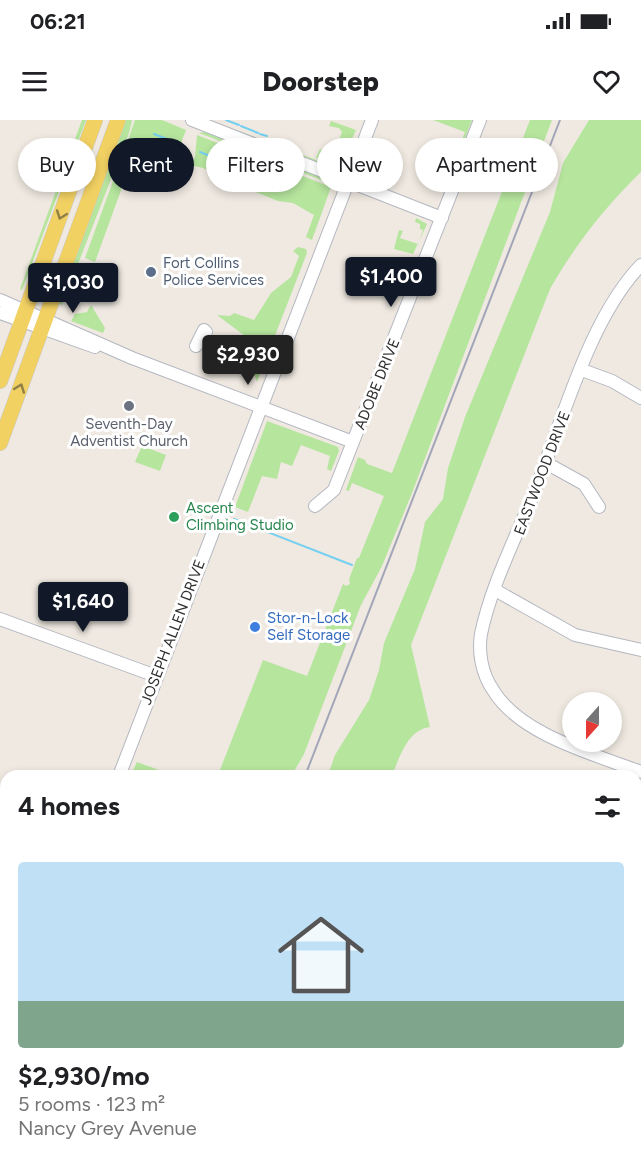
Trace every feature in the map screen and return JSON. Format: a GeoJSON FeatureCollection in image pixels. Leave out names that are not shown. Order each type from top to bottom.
{"type":"FeatureCollection","features":[{"type":"Feature","properties":{"kind":"main road"},"geometry":{"type":"LineString","coordinates":[[0,381],[96,120]]}},
{"type":"Feature","properties":{"kind":"main road"},"geometry":{"type":"LineString","coordinates":[[96,155],[109,120]]}},
{"type":"Feature","properties":{"kind":"main road"},"geometry":{"type":"LineString","coordinates":[[96,181],[118,120]]}},
{"type":"Feature","properties":{"kind":"main road"},"geometry":{"type":"LineString","coordinates":[[0,443],[92,192]]}},
{"type":"Feature","properties":{"kind":"street"},"geometry":{"type":"LineString","coordinates":[[192,120],[317,169]]}},
{"type":"Feature","properties":{"kind":"street","name":"JOSEPH ALLEN DRIVE"},"geometry":{"type":"LineString","coordinates":[[365,138],[372,120]]}},
{"type":"Feature","properties":{"kind":"street","name":"ADOBE DRIVE"},"geometry":{"type":"LineString","coordinates":[[315,506],[334,490],[480,120]]}},
{"type":"Feature","properties":{"kind":"street","name":"JOSEPH ALLEN DRIVE"},"geometry":{"type":"LineString","coordinates":[[121,770],[344,192]]}},
{"type":"Feature","properties":{"kind":"street"},"geometry":{"type":"LineString","coordinates":[[376,192],[442,218]]}},
{"type":"Feature","properties":{"kind":"street","name":"EASTWOOD DRIVE"},"geometry":{"type":"LineString","coordinates":[[636,770],[538,731],[506,708],[493,691],[480,655],[482,633],[495,590],[582,370],[608,311],[625,282],[641,266]]}},
{"type":"Feature","properties":{"kind":"street"},"geometry":{"type":"LineString","coordinates":[[0,300],[24,316]]}},
{"type":"Feature","properties":{"kind":"street"},"geometry":{"type":"LineString","coordinates":[[0,313],[24,316],[353,442]]}},
{"type":"Feature","properties":{"kind":"street"},"geometry":{"type":"LineString","coordinates":[[582,370],[612,381],[641,398]]}},
{"type":"Feature","properties":{"kind":"street"},"geometry":{"type":"LineString","coordinates":[[546,463],[584,484],[599,507]]}},
{"type":"Feature","properties":{"kind":"street"},"geometry":{"type":"LineString","coordinates":[[495,590],[575,634],[641,650]]}},
{"type":"Feature","properties":{"kind":"street"},"geometry":{"type":"LineString","coordinates":[[0,619],[156,676]]}},
{"type":"Feature","properties":{"kind":"green space"},"geometry":{"type":"Polygon","coordinates":[[[82,120],[86,120],[79,138],[75,138],[82,120]]]}},
{"type":"Feature","properties":{"kind":"green space"},"geometry":{"type":"Polygon","coordinates":[[[124,120],[132,120],[127,138],[118,138],[124,120]]]}},
{"type":"Feature","properties":{"kind":"green space"},"geometry":{"type":"Polygon","coordinates":[[[135,120],[162,120],[186,130],[183,138],[129,138],[135,120]]]}},
{"type":"Feature","properties":{"kind":"green space"},"geometry":{"type":"Polygon","coordinates":[[[209,120],[257,138],[255,138],[209,120]]]}},
{"type":"Feature","properties":{"kind":"green space"},"geometry":{"type":"Polygon","coordinates":[[[433,120],[472,120],[465,138],[463,138],[465,132],[433,120]]]}},
{"type":"Feature","properties":{"kind":"green space"},"geometry":{"type":"Polygon","coordinates":[[[530,120],[552,120],[545,138],[523,138],[530,120]]]}},
{"type":"Feature","properties":{"kind":"green space"},"geometry":{"type":"Polygon","coordinates":[[[589,120],[641,120],[641,172],[591,227],[550,289],[411,645],[430,727],[415,733],[405,745],[394,770],[330,770],[335,755],[369,700],[379,670],[384,643],[415,569],[425,522],[443,499],[448,468],[465,417],[550,212],[555,192],[558,192],[563,163],[589,120]]]}},
{"type":"Feature","properties":{"kind":"green space"},"geometry":{"type":"Polygon","coordinates":[[[331,121],[356,130],[352,138],[340,138],[342,132],[339,128],[329,126],[331,121]]]}},
{"type":"Feature","properties":{"kind":"green space"},"geometry":{"type":"Polygon","coordinates":[[[205,132],[221,138],[212,138],[199,133],[205,132]]]}},
{"type":"Feature","properties":{"kind":"green space"},"geometry":{"type":"Polygon","coordinates":[[[197,135],[206,138],[206,170],[194,166],[197,135]]]}},
{"type":"Feature","properties":{"kind":"green space"},"geometry":{"type":"Polygon","coordinates":[[[305,156],[317,160],[317,163],[305,158],[305,156]]]}},
{"type":"Feature","properties":{"kind":"green space"},"geometry":{"type":"Polygon","coordinates":[[[108,165],[108,187],[62,305],[59,304],[108,165]]]}},
{"type":"Feature","properties":{"kind":"green space"},"geometry":{"type":"Polygon","coordinates":[[[305,171],[317,175],[317,178],[305,174],[305,171]]]}},
{"type":"Feature","properties":{"kind":"green space"},"geometry":{"type":"Polygon","coordinates":[[[305,177],[317,182],[317,192],[329,192],[312,240],[306,237],[314,215],[293,203],[278,201],[256,192],[305,192],[305,177]]]}},
{"type":"Feature","properties":{"kind":"green space"},"geometry":{"type":"Polygon","coordinates":[[[56,192],[59,192],[22,290],[20,289],[56,192]]]}},
{"type":"Feature","properties":{"kind":"green space"},"geometry":{"type":"Polygon","coordinates":[[[109,192],[120,192],[95,262],[85,258],[109,192]]]}},
{"type":"Feature","properties":{"kind":"green space"},"geometry":{"type":"Polygon","coordinates":[[[502,192],[525,192],[412,493],[382,566],[361,605],[304,754],[295,770],[220,770],[263,660],[307,676],[343,584],[346,586],[350,584],[349,579],[357,558],[359,558],[384,496],[352,483],[349,491],[346,490],[358,457],[365,460],[367,464],[392,473],[502,192]]]}},
{"type":"Feature","properties":{"kind":"green space"},"geometry":{"type":"Polygon","coordinates":[[[416,218],[427,224],[419,241],[423,230],[420,229],[420,224],[415,222],[416,218]]]}},
{"type":"Feature","properties":{"kind":"green space"},"geometry":{"type":"Polygon","coordinates":[[[399,230],[403,231],[400,238],[418,244],[413,254],[394,249],[399,230]]]}},
{"type":"Feature","properties":{"kind":"green space"},"geometry":{"type":"Polygon","coordinates":[[[298,247],[306,249],[307,253],[257,382],[250,362],[249,339],[217,315],[230,316],[234,313],[254,320],[271,293],[291,277],[299,256],[293,251],[298,247]]]}},
{"type":"Feature","properties":{"kind":"green space"},"geometry":{"type":"Polygon","coordinates":[[[83,263],[89,267],[90,299],[80,297],[68,305],[83,263]]]}},
{"type":"Feature","properties":{"kind":"green space"},"geometry":{"type":"Polygon","coordinates":[[[91,305],[105,328],[103,333],[71,321],[75,314],[87,312],[91,305]]]}},
{"type":"Feature","properties":{"kind":"green space"},"geometry":{"type":"Polygon","coordinates":[[[267,421],[338,447],[339,451],[331,471],[327,469],[330,456],[301,445],[292,466],[281,462],[277,479],[262,476],[248,512],[235,507],[267,421]]]}},
{"type":"Feature","properties":{"kind":"green space"},"geometry":{"type":"Polygon","coordinates":[[[142,446],[166,455],[160,471],[135,462],[142,446]]]}},
{"type":"Feature","properties":{"kind":"green space"},"geometry":{"type":"Polygon","coordinates":[[[137,762],[159,770],[133,770],[137,762]]]}},
{"type":"Feature","properties":{"kind":"waterway"},"geometry":{"type":"LineString","coordinates":[[226,120],[239,125]]}},
{"type":"Feature","properties":{"kind":"waterway"},"geometry":{"type":"LineString","coordinates":[[241,126],[258,133]]}},
{"type":"Feature","properties":{"kind":"waterway"},"geometry":{"type":"LineString","coordinates":[[154,134],[164,138]]}},
{"type":"Feature","properties":{"kind":"waterway"},"geometry":{"type":"LineString","coordinates":[[260,134],[267,136]]}},
{"type":"Feature","properties":{"kind":"waterway"},"geometry":{"type":"LineString","coordinates":[[200,152],[206,154]]}},
{"type":"Feature","properties":{"kind":"waterway"},"geometry":{"type":"LineString","coordinates":[[234,519],[352,565]]}},
{"type":"Feature","properties":{"kind":"railway"},"geometry":{"type":"LineString","coordinates":[[307,770],[560,120]]}},
{"type":"Feature","properties":{"kind":"place","name":"Fort Collins Police Services"},"geometry":{"type":"Point","coordinates":[151,272]}},
{"type":"Feature","properties":{"kind":"place","name":"Seventh-Day Adventist Church"},"geometry":{"type":"Point","coordinates":[129,406]}},
{"type":"Feature","properties":{"kind":"place","name":"Ascent Climbing Studio"},"geometry":{"type":"Point","coordinates":[174,517]}},
{"type":"Feature","properties":{"kind":"place","name":"Stor-n-Lock Self Storage"},"geometry":{"type":"Point","coordinates":[255,627]}}]}
